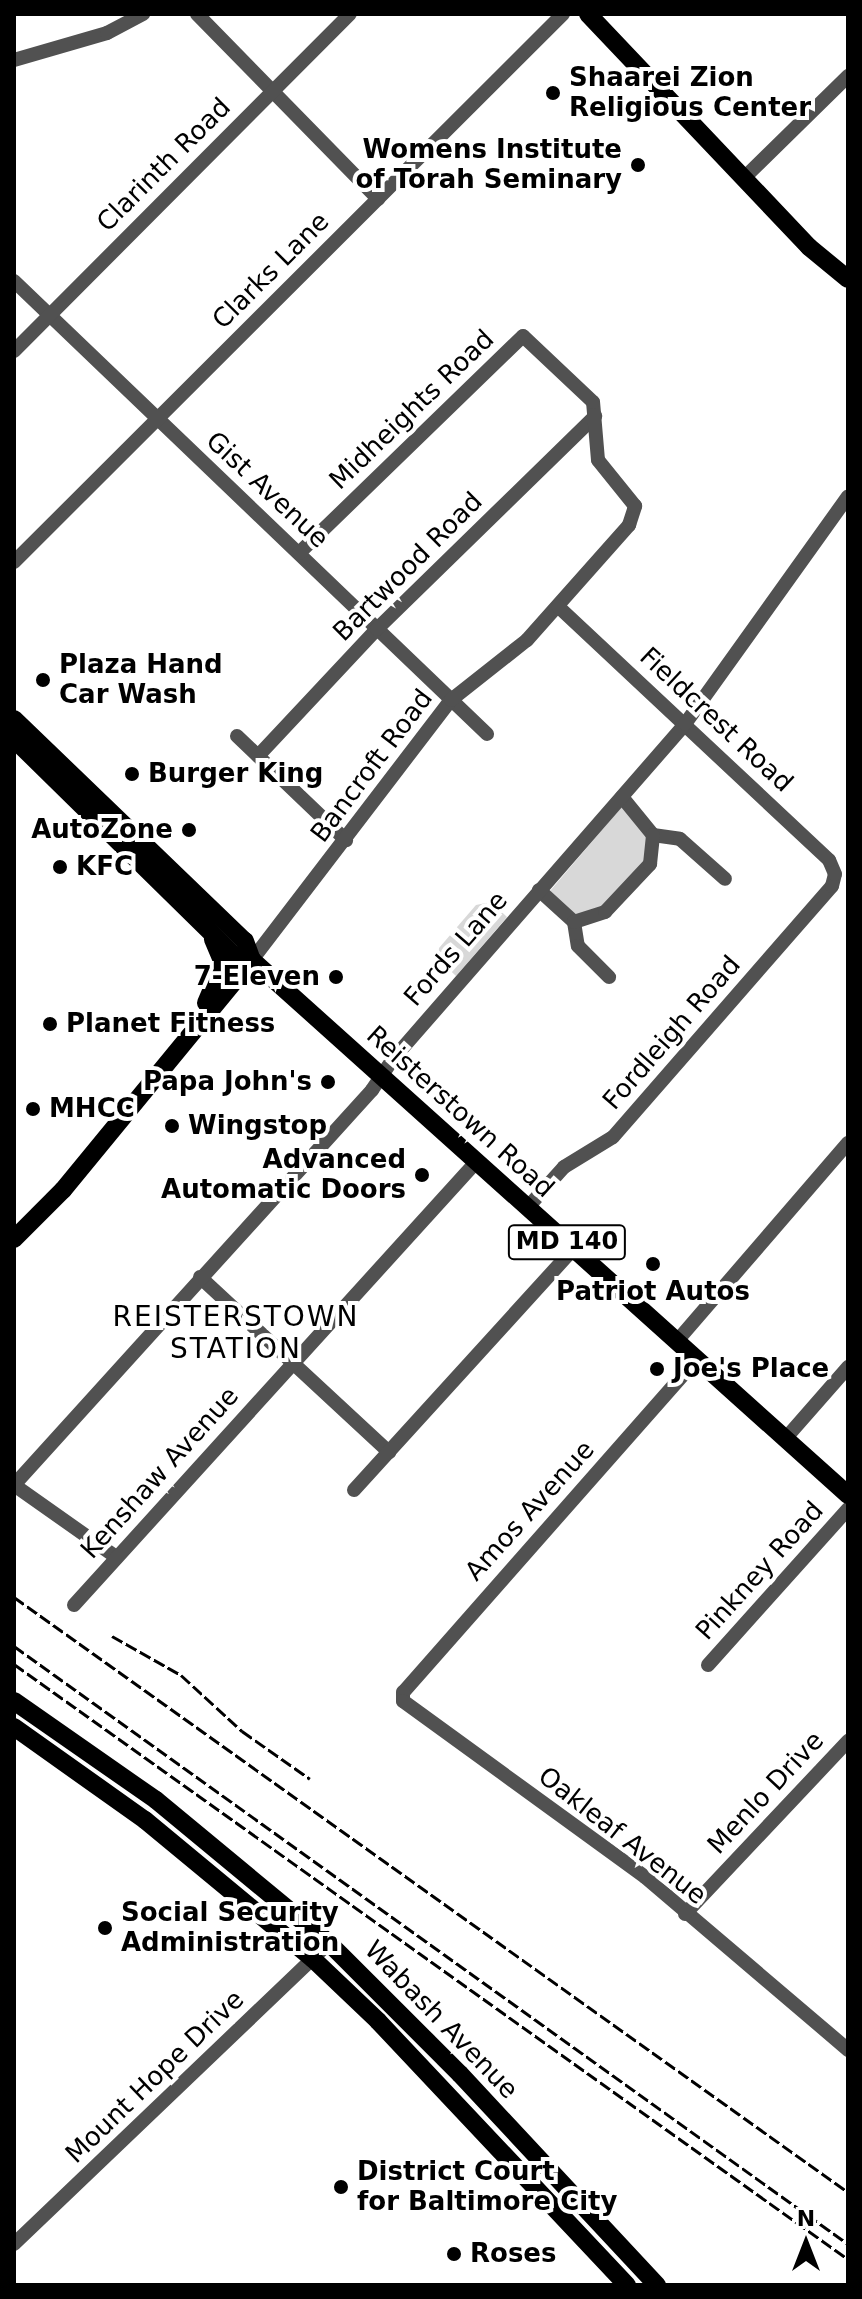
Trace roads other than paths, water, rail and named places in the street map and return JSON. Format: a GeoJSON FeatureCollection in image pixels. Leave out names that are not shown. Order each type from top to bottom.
{"type":"FeatureCollection","features":[{"type":"Feature","properties":{"kind":"main road"},"geometry":{"type":"LineString","coordinates":[[588,14],[809,247],[848,279]]}},
{"type":"Feature","properties":{"kind":"main road","name":"Reisterstown Road"},"geometry":{"type":"LineString","coordinates":[[14,719],[245,941],[252,960]]}},
{"type":"Feature","properties":{"kind":"main road","name":"Reisterstown Road"},"geometry":{"type":"LineString","coordinates":[[14,739],[234,955],[252,960],[848,1495]]}},
{"type":"Feature","properties":{"kind":"main road"},"geometry":{"type":"LineString","coordinates":[[30,755],[69,782],[78,781]]}},
{"type":"Feature","properties":{"kind":"main road"},"geometry":{"type":"LineString","coordinates":[[161,881],[216,943],[223,958],[197,1024]]}},
{"type":"Feature","properties":{"kind":"main road"},"geometry":{"type":"LineString","coordinates":[[14,1239],[55,1200],[252,960]]}},
{"type":"Feature","properties":{"kind":"main road","name":"Wabash Avenue"},"geometry":{"type":"LineString","coordinates":[[14,1701],[156,1800],[329,1943],[460,2074],[657,2285]]}},
{"type":"Feature","properties":{"kind":"main road","name":"Wabash Avenue"},"geometry":{"type":"LineString","coordinates":[[14,1727],[167,1837],[313,1959],[378,2021],[627,2285]]}},
{"type":"Feature","properties":{"kind":"street"},"geometry":{"type":"LineString","coordinates":[[14,60],[107,33],[143,14]]}},
{"type":"Feature","properties":{"kind":"street"},"geometry":{"type":"LineString","coordinates":[[197,14],[378,199]]}},
{"type":"Feature","properties":{"kind":"street","name":"Clarinth Road"},"geometry":{"type":"LineString","coordinates":[[14,351],[350,14]]}},
{"type":"Feature","properties":{"kind":"street","name":"Clarks Lane"},"geometry":{"type":"LineString","coordinates":[[14,562],[563,14]]}},
{"type":"Feature","properties":{"kind":"street"},"geometry":{"type":"LineString","coordinates":[[744,178],[848,76]]}},
{"type":"Feature","properties":{"kind":"street","name":"Gist Avenue"},"geometry":{"type":"LineString","coordinates":[[14,281],[487,734]]}},
{"type":"Feature","properties":{"kind":"street","name":"Midheights Road"},"geometry":{"type":"LineString","coordinates":[[299,553],[523,336],[589,397],[595,416]]}},
{"type":"Feature","properties":{"kind":"street","name":"Bancroft Road"},"geometry":{"type":"LineString","coordinates":[[252,960],[451,700],[527,640],[629,525],[635,506],[598,460],[595,416]]}},
{"type":"Feature","properties":{"kind":"street","name":"Bartwood Road"},"geometry":{"type":"LineString","coordinates":[[258,756],[377,629],[595,416]]}},
{"type":"Feature","properties":{"kind":"street","name":"Fords Lane"},"geometry":{"type":"LineString","coordinates":[[14,1485],[381,1075],[685,724],[848,496]]}},
{"type":"Feature","properties":{"kind":"street","name":"Fieldcrest Road"},"geometry":{"type":"LineString","coordinates":[[558,606],[829,860],[835,874]]}},
{"type":"Feature","properties":{"kind":"street"},"geometry":{"type":"LineString","coordinates":[[237,736],[346,840]]}},
{"type":"Feature","properties":{"kind":"street"},"geometry":{"type":"LineString","coordinates":[[622,797],[653,835],[680,839],[725,879]]}},
{"type":"Feature","properties":{"kind":"street"},"geometry":{"type":"LineString","coordinates":[[574,922],[605,912],[650,864],[653,835]]}},
{"type":"Feature","properties":{"kind":"street","name":"Fordleigh Road"},"geometry":{"type":"LineString","coordinates":[[528,1207],[564,1167],[613,1137],[832,886],[835,874]]}},
{"type":"Feature","properties":{"kind":"street"},"geometry":{"type":"LineString","coordinates":[[539,890],[574,922],[578,946],[609,977]]}},
{"type":"Feature","properties":{"kind":"street"},"geometry":{"type":"LineString","coordinates":[[677,1341],[848,1143]]}},
{"type":"Feature","properties":{"kind":"street","name":"Kenshaw Avenue"},"geometry":{"type":"LineString","coordinates":[[74,1605],[477,1161]]}},
{"type":"Feature","properties":{"kind":"street"},"geometry":{"type":"LineString","coordinates":[[354,1490],[574,1248]]}},
{"type":"Feature","properties":{"kind":"street"},"geometry":{"type":"LineString","coordinates":[[200,1277],[389,1452]]}},
{"type":"Feature","properties":{"kind":"street","name":"Amos Avenue"},"geometry":{"type":"LineString","coordinates":[[402,1697],[697,1359]]}},
{"type":"Feature","properties":{"kind":"street"},"geometry":{"type":"LineString","coordinates":[[785,1439],[848,1367]]}},
{"type":"Feature","properties":{"kind":"street"},"geometry":{"type":"LineString","coordinates":[[14,1485],[116,1557]]}},
{"type":"Feature","properties":{"kind":"street","name":"Pinkney Road"},"geometry":{"type":"LineString","coordinates":[[708,1665],[848,1509]]}},
{"type":"Feature","properties":{"kind":"street","name":"Oakleaf Avenue"},"geometry":{"type":"LineString","coordinates":[[402,1697],[407,1707],[629,1865],[848,2050]]}},
{"type":"Feature","properties":{"kind":"street","name":"Menlo Drive"},"geometry":{"type":"LineString","coordinates":[[685,1914],[848,1741]]}},
{"type":"Feature","properties":{"kind":"street","name":"Mount Hope Drive"},"geometry":{"type":"LineString","coordinates":[[14,2244],[329,1943]]}},
{"type":"Feature","properties":{"kind":"railway"},"geometry":{"type":"LineString","coordinates":[[14,1597],[848,2192]]}},
{"type":"Feature","properties":{"kind":"railway"},"geometry":{"type":"LineString","coordinates":[[112,1636],[181,1675],[242,1731],[310,1779]]}},
{"type":"Feature","properties":{"kind":"railway"},"geometry":{"type":"LineString","coordinates":[[14,1646],[848,2244]]}},
{"type":"Feature","properties":{"kind":"railway"},"geometry":{"type":"LineString","coordinates":[[14,1664],[848,2259]]}},
{"type":"Feature","properties":{"kind":"place","name":"Shaarei Zion Religious Center"},"geometry":{"type":"Point","coordinates":[553,93]}},
{"type":"Feature","properties":{"kind":"place","name":"Womens Institute of Torah Seminary"},"geometry":{"type":"Point","coordinates":[638,165]}},
{"type":"Feature","properties":{"kind":"place","name":"Plaza Hand Car Wash"},"geometry":{"type":"Point","coordinates":[43,680]}},
{"type":"Feature","properties":{"kind":"place","name":"Burger King"},"geometry":{"type":"Point","coordinates":[132,774]}},
{"type":"Feature","properties":{"kind":"place","name":"AutoZone"},"geometry":{"type":"Point","coordinates":[189,830]}},
{"type":"Feature","properties":{"kind":"place","name":"KFC"},"geometry":{"type":"Point","coordinates":[60,867]}},
{"type":"Feature","properties":{"kind":"place","name":"7-Eleven"},"geometry":{"type":"Point","coordinates":[336,977]}},
{"type":"Feature","properties":{"kind":"place","name":"Planet Fitness"},"geometry":{"type":"Point","coordinates":[50,1024]}},
{"type":"Feature","properties":{"kind":"place","name":"Papa John's"},"geometry":{"type":"Point","coordinates":[328,1082]}},
{"type":"Feature","properties":{"kind":"place","name":"MHCC"},"geometry":{"type":"Point","coordinates":[33,1109]}},
{"type":"Feature","properties":{"kind":"place","name":"Wingstop"},"geometry":{"type":"Point","coordinates":[172,1126]}},
{"type":"Feature","properties":{"kind":"place","name":"Advanced Automatic Doors"},"geometry":{"type":"Point","coordinates":[422,1175]}},
{"type":"Feature","properties":{"kind":"place","name":"Patriot Autos"},"geometry":{"type":"Point","coordinates":[653,1264]}},
{"type":"Feature","properties":{"kind":"place","name":"Joe's Place"},"geometry":{"type":"Point","coordinates":[657,1369]}},
{"type":"Feature","properties":{"kind":"place","name":"Social Security Administration"},"geometry":{"type":"Point","coordinates":[105,1928]}},
{"type":"Feature","properties":{"kind":"place","name":"District Court for Baltimore City"},"geometry":{"type":"Point","coordinates":[341,2187]}},
{"type":"Feature","properties":{"kind":"place","name":"Roses"},"geometry":{"type":"Point","coordinates":[454,2254]}},
{"type":"Feature","properties":{"kind":"district","name":"REISTERSTOWN STATION"},"geometry":{"type":"Point","coordinates":[236,1333]}}]}
